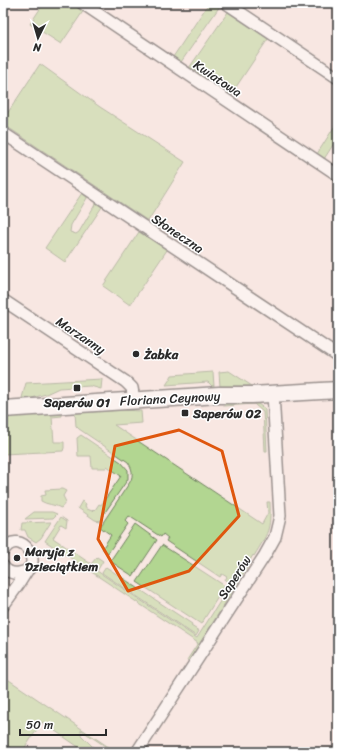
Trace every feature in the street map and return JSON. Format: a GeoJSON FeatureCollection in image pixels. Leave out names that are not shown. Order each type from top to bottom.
{"type":"FeatureCollection","features":[{"type":"Feature","properties":{"kind":"street","name":"Kwiatowa"},"geometry":{"type":"LineString","coordinates":[[82,3],[338,175]]}},
{"type":"Feature","properties":{"kind":"street"},"geometry":{"type":"LineString","coordinates":[[226,3],[338,78]]}},
{"type":"Feature","properties":{"kind":"street","name":"Słoneczna"},"geometry":{"type":"LineString","coordinates":[[3,132],[338,356]]}},
{"type":"Feature","properties":{"kind":"street","name":"Marzanny"},"geometry":{"type":"LineString","coordinates":[[3,300],[126,382],[132,388],[134,400]]}},
{"type":"Feature","properties":{"kind":"street","name":"Floriana Ceynowy"},"geometry":{"type":"LineString","coordinates":[[3,409],[220,395],[338,390]]}},
{"type":"Feature","properties":{"kind":"street","name":"Saperów"},"geometry":{"type":"LineString","coordinates":[[137,752],[265,555],[275,537],[280,516],[273,393]]}},
{"type":"Feature","properties":{"kind":"street"},"geometry":{"type":"LineString","coordinates":[[3,551],[9,544],[14,543],[24,545],[28,548],[32,556],[32,561],[28,569],[3,606]]}},
{"type":"Feature","properties":{"kind":"street"},"geometry":{"type":"LineString","coordinates":[[6,568],[18,574],[28,569]]}},
{"type":"Feature","properties":{"kind":"street"},"geometry":{"type":"LineString","coordinates":[[6,568],[12,592]]}},
{"type":"Feature","properties":{"kind":"highlighted area"},"geometry":{"type":"Polygon","coordinates":[[[179,430],[222,451],[239,516],[189,571],[128,591],[98,539],[115,446],[179,430]]]}},
{"type":"Feature","properties":{"kind":"green space"},"geometry":{"type":"Polygon","coordinates":[[[44,3],[74,3],[84,10],[61,44],[30,24],[44,3]]]}},
{"type":"Feature","properties":{"kind":"green space"},"geometry":{"type":"Polygon","coordinates":[[[209,3],[215,3],[220,6],[181,62],[173,57],[209,3]]]}},
{"type":"Feature","properties":{"kind":"green space"},"geometry":{"type":"Polygon","coordinates":[[[228,12],[268,39],[230,96],[189,68],[228,12]]]}},
{"type":"Feature","properties":{"kind":"green space"},"geometry":{"type":"Polygon","coordinates":[[[40,64],[100,107],[185,162],[148,221],[3,124],[3,120],[40,64]]]}},
{"type":"Feature","properties":{"kind":"green space"},"geometry":{"type":"Polygon","coordinates":[[[338,121],[338,137],[324,159],[317,154],[338,121]]]}},
{"type":"Feature","properties":{"kind":"green space"},"geometry":{"type":"Polygon","coordinates":[[[82,193],[87,198],[71,225],[70,232],[76,234],[79,232],[96,203],[102,207],[65,262],[45,248],[82,193]]]}},
{"type":"Feature","properties":{"kind":"green space"},"geometry":{"type":"Polygon","coordinates":[[[139,232],[167,250],[130,305],[103,286],[139,232]]]}},
{"type":"Feature","properties":{"kind":"green space"},"geometry":{"type":"Polygon","coordinates":[[[229,371],[252,386],[220,386],[219,372],[229,371]]]}},
{"type":"Feature","properties":{"kind":"green space"},"geometry":{"type":"Polygon","coordinates":[[[213,372],[214,386],[208,382],[166,385],[172,375],[213,372]]]}},
{"type":"Feature","properties":{"kind":"green space"},"geometry":{"type":"Polygon","coordinates":[[[102,379],[101,389],[90,386],[59,388],[32,398],[22,398],[26,383],[102,379]]]}},
{"type":"Feature","properties":{"kind":"green space"},"geometry":{"type":"Polygon","coordinates":[[[225,403],[258,404],[265,409],[267,451],[265,451],[263,412],[254,404],[224,406],[225,403]]]}},
{"type":"Feature","properties":{"kind":"green space"},"geometry":{"type":"Polygon","coordinates":[[[121,410],[141,411],[142,423],[114,425],[262,524],[268,513],[267,502],[270,502],[268,531],[249,562],[250,563],[189,661],[187,660],[198,643],[45,541],[61,517],[67,521],[66,528],[61,525],[53,538],[91,564],[97,557],[103,561],[97,571],[197,638],[231,584],[225,580],[227,577],[222,574],[220,577],[166,541],[168,538],[163,534],[161,537],[129,516],[125,521],[128,524],[108,553],[102,549],[111,535],[100,527],[130,482],[132,472],[128,462],[76,426],[75,413],[121,410]]]}},
{"type":"Feature","properties":{"kind":"green space"},"geometry":{"type":"Polygon","coordinates":[[[62,414],[62,416],[52,417],[54,442],[64,442],[63,451],[3,454],[3,417],[62,414]]]}},
{"type":"Feature","properties":{"kind":"green space"},"geometry":{"type":"Polygon","coordinates":[[[81,435],[121,462],[128,470],[128,479],[99,521],[95,520],[78,508],[82,501],[86,504],[85,506],[87,509],[92,511],[94,509],[95,510],[99,504],[101,505],[121,476],[107,466],[106,468],[92,468],[91,456],[78,456],[77,438],[81,435]]]}},
{"type":"Feature","properties":{"kind":"green space"},"geometry":{"type":"Polygon","coordinates":[[[62,489],[66,491],[63,496],[66,502],[61,508],[41,501],[41,496],[46,495],[45,490],[62,489]]]}},
{"type":"Feature","properties":{"kind":"green space"},"geometry":{"type":"Polygon","coordinates":[[[34,512],[52,512],[57,514],[53,518],[25,519],[34,512]]]}},
{"type":"Feature","properties":{"kind":"green space"},"geometry":{"type":"Polygon","coordinates":[[[51,522],[41,538],[36,542],[28,537],[25,530],[21,530],[22,523],[51,522]]]}},
{"type":"Feature","properties":{"kind":"green space"},"geometry":{"type":"Polygon","coordinates":[[[135,524],[157,540],[133,576],[110,561],[135,524]]]}},
{"type":"Feature","properties":{"kind":"green space"},"geometry":{"type":"Polygon","coordinates":[[[162,545],[225,586],[201,624],[137,582],[162,545]]]}},
{"type":"Feature","properties":{"kind":"green space"},"geometry":{"type":"Polygon","coordinates":[[[106,567],[192,624],[191,626],[199,631],[196,636],[102,573],[106,567]]]}},
{"type":"Feature","properties":{"kind":"green space"},"geometry":{"type":"Polygon","coordinates":[[[3,676],[116,752],[81,730],[81,735],[98,752],[86,752],[42,722],[22,752],[17,752],[3,742],[3,676]]]}},
{"type":"Feature","properties":{"kind":"place","name":"Żabka"},"geometry":{"type":"Point","coordinates":[136,354]}},
{"type":"Feature","properties":{"kind":"place","name":"Saperów 01"},"geometry":{"type":"Point","coordinates":[77,388]}},
{"type":"Feature","properties":{"kind":"place","name":"Saperów 02"},"geometry":{"type":"Point","coordinates":[185,413]}},
{"type":"Feature","properties":{"kind":"place","name":"Maryja z Dzieciątkiem"},"geometry":{"type":"Point","coordinates":[17,558]}}]}
